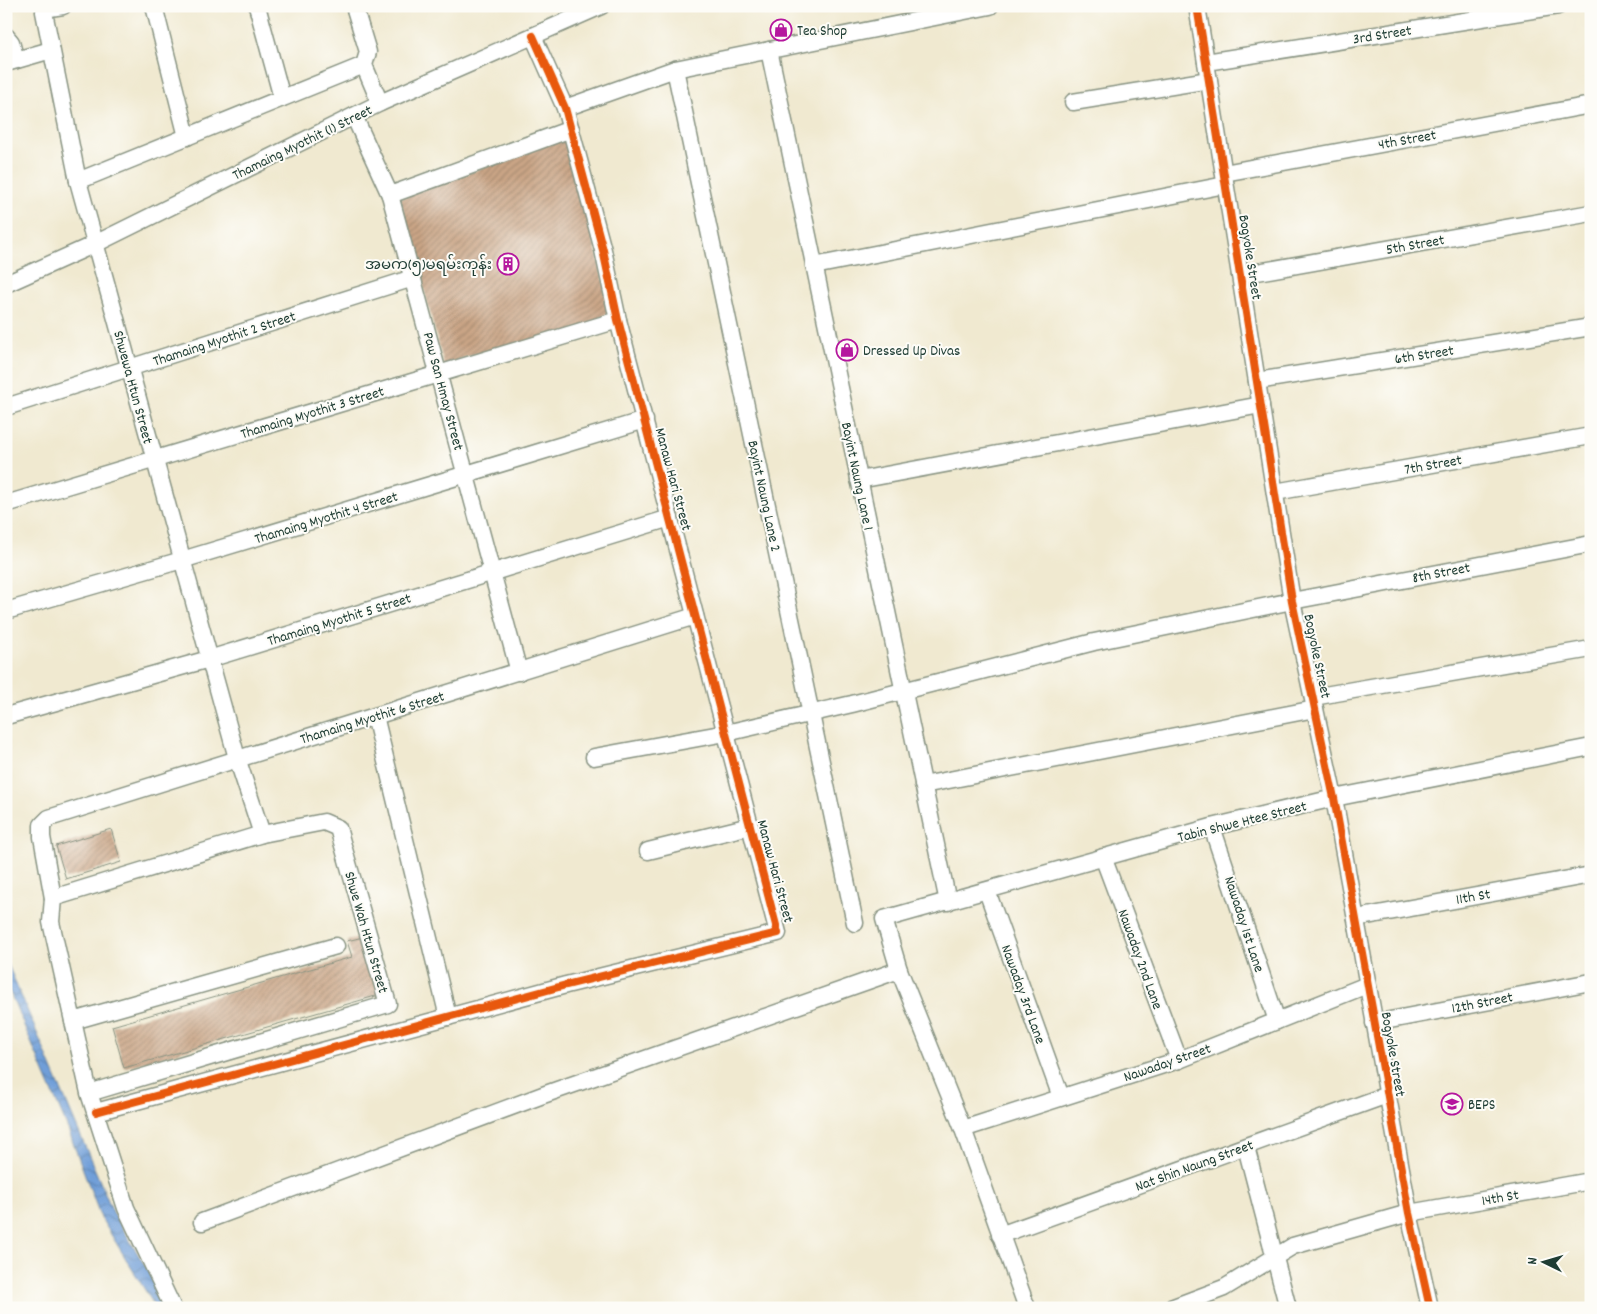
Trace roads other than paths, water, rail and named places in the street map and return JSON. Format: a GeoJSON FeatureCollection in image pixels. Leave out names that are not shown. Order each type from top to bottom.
{"type":"FeatureCollection","features":[{"type":"Feature","properties":{"kind":"street","name":"Shwewa Htun Street"},"geometry":{"type":"LineString","coordinates":[[63,6],[50,8],[44,12],[78,181],[237,758]]}},
{"type":"Feature","properties":{"kind":"street"},"geometry":{"type":"LineString","coordinates":[[154,6],[187,137]]}},
{"type":"Feature","properties":{"kind":"street"},"geometry":{"type":"LineString","coordinates":[[256,6],[282,98]]}},
{"type":"Feature","properties":{"kind":"street"},"geometry":{"type":"LineString","coordinates":[[354,6],[368,52],[364,65],[380,103]]}},
{"type":"Feature","properties":{"kind":"street","name":"Thamaing Myothit (1) Street"},"geometry":{"type":"LineString","coordinates":[[6,284],[95,244],[380,103],[601,6]]}},
{"type":"Feature","properties":{"kind":"street"},"geometry":{"type":"LineString","coordinates":[[566,108],[675,68],[990,6]]}},
{"type":"Feature","properties":{"kind":"street","name":"Bogyoke Street"},"geometry":{"type":"LineString","coordinates":[[1197,6],[1292,601],[1334,798],[1409,1213],[1430,1308]]}},
{"type":"Feature","properties":{"kind":"street","name":"3rd Street"},"geometry":{"type":"LineString","coordinates":[[1206,62],[1558,6]]}},
{"type":"Feature","properties":{"kind":"street"},"geometry":{"type":"LineString","coordinates":[[6,36],[11,42],[11,62],[51,50]]}},
{"type":"Feature","properties":{"kind":"street","name":"Manaw Hari Street"},"geometry":{"type":"LineString","coordinates":[[448,1017],[566,985],[778,933],[618,320],[566,108],[533,36]]}},
{"type":"Feature","properties":{"kind":"street","name":"Bayint Naung Lane 1"},"geometry":{"type":"LineString","coordinates":[[769,50],[948,902]]}},
{"type":"Feature","properties":{"kind":"street"},"geometry":{"type":"LineString","coordinates":[[78,181],[364,65]]}},
{"type":"Feature","properties":{"kind":"street","name":"Bayint Naung Lane 2"},"geometry":{"type":"LineString","coordinates":[[675,68],[855,923]]}},
{"type":"Feature","properties":{"kind":"street"},"geometry":{"type":"LineString","coordinates":[[1073,102],[1209,80]]}},
{"type":"Feature","properties":{"kind":"street","name":"4th Street"},"geometry":{"type":"LineString","coordinates":[[814,266],[1225,179],[1591,105]]}},
{"type":"Feature","properties":{"kind":"street","name":"Paw San Hmay Street"},"geometry":{"type":"LineString","coordinates":[[354,116],[390,195],[519,672]]}},
{"type":"Feature","properties":{"kind":"street"},"geometry":{"type":"LineString","coordinates":[[390,195],[571,129]]}},
{"type":"Feature","properties":{"kind":"street","name":"5th Street"},"geometry":{"type":"LineString","coordinates":[[1240,275],[1591,213]]}},
{"type":"Feature","properties":{"kind":"street","name":"Thamaing Myothit 2 Street"},"geometry":{"type":"LineString","coordinates":[[6,407],[413,278]]}},
{"type":"Feature","properties":{"kind":"street","name":"Thamaing Myothit 3 Street"},"geometry":{"type":"LineString","coordinates":[[6,504],[618,320]]}},
{"type":"Feature","properties":{"kind":"street","name":"6th Street"},"geometry":{"type":"LineString","coordinates":[[1257,381],[1591,327]]}},
{"type":"Feature","properties":{"kind":"street"},"geometry":{"type":"LineString","coordinates":[[859,480],[1261,405]]}},
{"type":"Feature","properties":{"kind":"street","name":"Thamaing Myothit 4 Street"},"geometry":{"type":"LineString","coordinates":[[6,611],[182,560],[645,420]]}},
{"type":"Feature","properties":{"kind":"street","name":"7th Street"},"geometry":{"type":"LineString","coordinates":[[1275,492],[1591,436]]}},
{"type":"Feature","properties":{"kind":"street","name":"Thamaing Myothit 5 Street"},"geometry":{"type":"LineString","coordinates":[[6,716],[209,659],[670,518]]}},
{"type":"Feature","properties":{"kind":"street","name":"8th Street"},"geometry":{"type":"LineString","coordinates":[[594,757],[726,733],[1094,642],[1292,601],[1591,544]]}},
{"type":"Feature","properties":{"kind":"street","name":"Thamaing Myothit 6 Street"},"geometry":{"type":"LineString","coordinates":[[52,898],[42,837],[42,825],[49,818],[695,616]]}},
{"type":"Feature","properties":{"kind":"street"},"geometry":{"type":"LineString","coordinates":[[923,785],[1314,703],[1591,649]]}},
{"type":"Feature","properties":{"kind":"street"},"geometry":{"type":"LineString","coordinates":[[96,1112],[448,1017],[375,716]]}},
{"type":"Feature","properties":{"kind":"street","name":"Tabin Shwe Htee Street"},"geometry":{"type":"LineString","coordinates":[[899,970],[884,919],[1212,827],[1334,798],[1591,747]]}},
{"type":"Feature","properties":{"kind":"street"},"geometry":{"type":"LineString","coordinates":[[173,1308],[126,1208],[89,1093],[51,922],[52,898],[262,834],[237,758]]}},
{"type":"Feature","properties":{"kind":"street","name":"Shwe Wah Htun Street"},"geometry":{"type":"LineString","coordinates":[[89,1093],[388,1004],[338,828],[324,822],[262,834]]}},
{"type":"Feature","properties":{"kind":"street"},"geometry":{"type":"LineString","coordinates":[[648,851],[750,826]]}},
{"type":"Feature","properties":{"kind":"street","name":"Nawaday 1st Lane"},"geometry":{"type":"LineString","coordinates":[[1212,827],[1277,1021]]}},
{"type":"Feature","properties":{"kind":"street","name":"Nawaday 2nd Lane"},"geometry":{"type":"LineString","coordinates":[[1104,858],[1179,1060]]}},
{"type":"Feature","properties":{"kind":"street","name":"11th St"},"geometry":{"type":"LineString","coordinates":[[1356,918],[1591,875]]}},
{"type":"Feature","properties":{"kind":"street","name":"Nawaday 3rd Lane"},"geometry":{"type":"LineString","coordinates":[[987,891],[1062,1097]]}},
{"type":"Feature","properties":{"kind":"street"},"geometry":{"type":"LineString","coordinates":[[73,1021],[336,946]]}},
{"type":"Feature","properties":{"kind":"street"},"geometry":{"type":"LineString","coordinates":[[202,1222],[542,1095],[899,970],[962,1129],[1027,1308]]}},
{"type":"Feature","properties":{"kind":"street","name":"12th Street"},"geometry":{"type":"LineString","coordinates":[[1374,1022],[1591,982]]}},
{"type":"Feature","properties":{"kind":"street","name":"Nawaday Street"},"geometry":{"type":"LineString","coordinates":[[962,1129],[1179,1060],[1367,985]]}},
{"type":"Feature","properties":{"kind":"street","name":"Nat Shin Naung Street"},"geometry":{"type":"LineString","coordinates":[[1000,1235],[1387,1095]]}},
{"type":"Feature","properties":{"kind":"street"},"geometry":{"type":"LineString","coordinates":[[1246,1147],[1288,1308]]}},
{"type":"Feature","properties":{"kind":"street","name":"14th St"},"geometry":{"type":"LineString","coordinates":[[1171,1308],[1224,1288],[1293,1246],[1409,1213],[1591,1182]]}},
{"type":"Feature","properties":{"kind":"water"},"geometry":{"type":"Polygon","coordinates":[[[6,960],[113,1212],[170,1308],[156,1308],[101,1218],[68,1129],[6,983],[6,960]]]}},
{"type":"Feature","properties":{"kind":"place","name":"Tea Shop"},"geometry":{"type":"Point","coordinates":[781,30]}},
{"type":"Feature","properties":{"kind":"place","name":"အမက(၅)မရမ်းကုန်း"},"geometry":{"type":"Point","coordinates":[508,264]}},
{"type":"Feature","properties":{"kind":"place","name":"Dressed Up Divas"},"geometry":{"type":"Point","coordinates":[847,350]}},
{"type":"Feature","properties":{"kind":"place","name":"BEPS"},"geometry":{"type":"Point","coordinates":[1452,1104]}}]}
